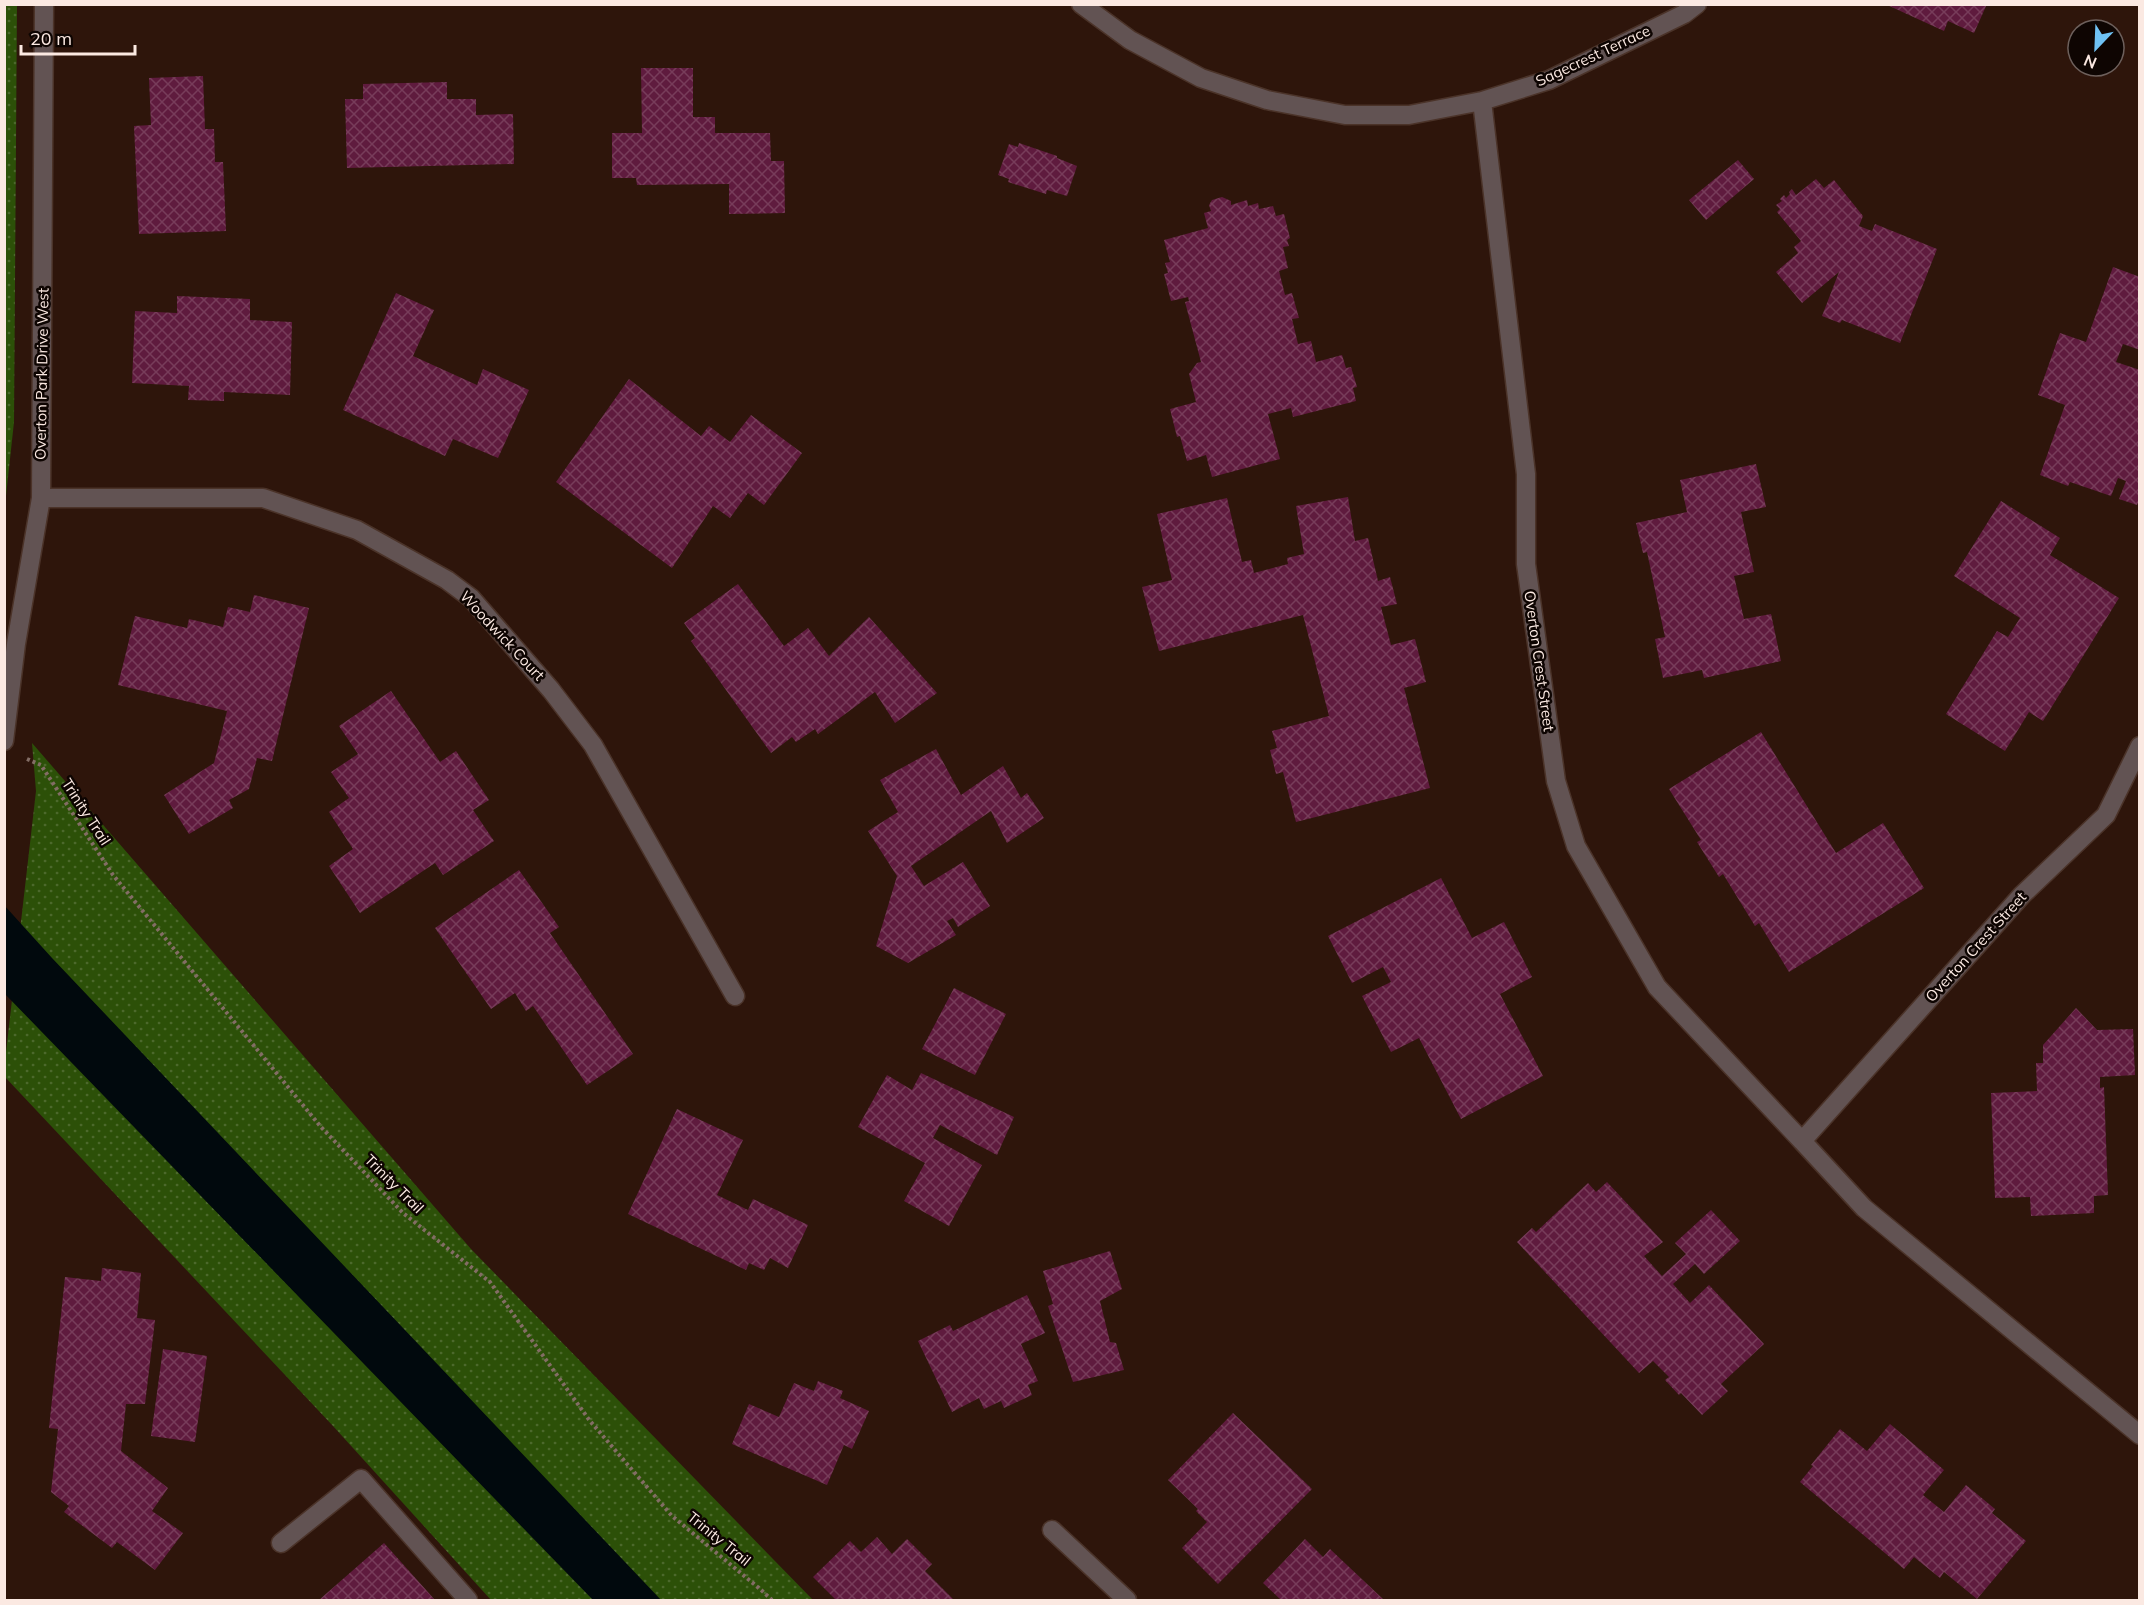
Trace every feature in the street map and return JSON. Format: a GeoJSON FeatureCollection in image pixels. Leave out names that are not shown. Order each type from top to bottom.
{"type":"FeatureCollection","features":[{"type":"Feature","properties":{"kind":"street","name":"Overton Park Drive West"},"geometry":{"type":"LineString","coordinates":[[4,741],[16,644],[41,498],[44,4]]}},
{"type":"Feature","properties":{"kind":"street","name":"Sagecrest Terrace"},"geometry":{"type":"LineString","coordinates":[[1081,4],[1130,40],[1201,78],[1268,100],[1345,116],[1409,115],[1482,101],[1550,80],[1684,14],[1697,4]]}},
{"type":"Feature","properties":{"kind":"street","name":"Overton Crest Street"},"geometry":{"type":"LineString","coordinates":[[1482,101],[1526,474],[1526,564],[1556,781],[1576,846],[1658,987],[1864,1208],[2139,1435]]}},
{"type":"Feature","properties":{"kind":"street","name":"Woodwick Court"},"geometry":{"type":"LineString","coordinates":[[41,498],[263,498],[357,530],[447,580],[471,598],[551,690],[593,745],[735,996]]}},
{"type":"Feature","properties":{"kind":"street","name":"Overton Crest Street"},"geometry":{"type":"LineString","coordinates":[[1802,1141],[2022,895],[2106,815],[2139,746]]}},
{"type":"Feature","properties":{"kind":"street"},"geometry":{"type":"LineString","coordinates":[[280,1543],[361,1479],[468,1600]]}},
{"type":"Feature","properties":{"kind":"street"},"geometry":{"type":"LineString","coordinates":[[1052,1530],[1127,1600]]}},
{"type":"Feature","properties":{"kind":"path","name":"Trinity Trail"},"geometry":{"type":"LineString","coordinates":[[27,759],[41,765],[113,875],[321,1127],[402,1214],[490,1282],[590,1421],[672,1516],[772,1600]]}},
{"type":"Feature","properties":{"kind":"green space"},"geometry":{"type":"Polygon","coordinates":[[[17,4],[14,422],[5,505],[4,5],[17,4]]]}},
{"type":"Feature","properties":{"kind":"green space"},"geometry":{"type":"Polygon","coordinates":[[[32,743],[471,1249],[813,1600],[491,1600],[333,1426],[5,1077],[36,791],[32,743]]]}},
{"type":"Feature","properties":{"kind":"shaded area"},"geometry":{"type":"Polygon","coordinates":[[[4,905],[661,1600],[593,1600],[5,994],[4,905]]]}},
{"type":"Feature","properties":{"kind":"building"},"geometry":{"type":"Polygon","coordinates":[[[1885,4],[1987,4],[1974,33],[1948,21],[1944,31],[1885,4]]]}},
{"type":"Feature","properties":{"kind":"building"},"geometry":{"type":"Polygon","coordinates":[[[641,68],[693,68],[693,117],[715,117],[715,133],[770,133],[771,161],[784,161],[785,213],[729,214],[729,184],[637,185],[636,178],[612,178],[612,133],[642,133],[641,68]]]}},
{"type":"Feature","properties":{"kind":"building"},"geometry":{"type":"Polygon","coordinates":[[[203,76],[205,129],[214,129],[215,162],[223,162],[226,231],[139,234],[134,126],[151,125],[149,78],[203,76]]]}},
{"type":"Feature","properties":{"kind":"building"},"geometry":{"type":"Polygon","coordinates":[[[447,82],[447,99],[476,99],[476,115],[513,114],[514,164],[347,168],[345,99],[363,99],[363,84],[447,82]]]}},
{"type":"Feature","properties":{"kind":"building"},"geometry":{"type":"Polygon","coordinates":[[[1019,143],[1057,156],[1077,166],[1067,196],[1047,190],[1046,194],[1008,182],[1009,179],[998,175],[1009,144],[1018,147],[1019,143]]]}},
{"type":"Feature","properties":{"kind":"building"},"geometry":{"type":"Polygon","coordinates":[[[1738,160],[1754,179],[1706,220],[1689,200],[1738,160]]]}},
{"type":"Feature","properties":{"kind":"building"},"geometry":{"type":"Polygon","coordinates":[[[1816,179],[1824,188],[1834,180],[1863,216],[1859,226],[1872,231],[1875,224],[1937,249],[1900,343],[1842,320],[1840,323],[1822,316],[1839,272],[1802,303],[1776,272],[1798,253],[1794,247],[1801,241],[1777,212],[1780,209],[1776,205],[1782,201],[1780,199],[1784,195],[1786,198],[1790,194],[1792,189],[1796,195],[1816,179]]]}},
{"type":"Feature","properties":{"kind":"building"},"geometry":{"type":"Polygon","coordinates":[[[1222,197],[1231,201],[1231,205],[1247,200],[1248,206],[1258,203],[1259,209],[1273,206],[1276,216],[1284,214],[1290,238],[1287,240],[1289,246],[1283,247],[1288,268],[1279,271],[1285,295],[1292,293],[1299,318],[1292,319],[1298,344],[1311,341],[1316,362],[1342,355],[1346,368],[1351,367],[1357,387],[1353,388],[1356,401],[1293,417],[1291,408],[1268,414],[1280,459],[1212,477],[1206,455],[1187,461],[1180,436],[1177,437],[1170,409],[1196,402],[1189,374],[1197,363],[1201,362],[1185,302],[1189,301],[1188,297],[1171,301],[1164,274],[1168,273],[1165,263],[1170,262],[1164,240],[1208,228],[1204,213],[1211,211],[1209,205],[1212,200],[1222,197]]]}},
{"type":"Feature","properties":{"kind":"building"},"geometry":{"type":"Polygon","coordinates":[[[2113,267],[2140,277],[2140,350],[2123,344],[2116,362],[2140,370],[2140,499],[2137,505],[2119,499],[2126,481],[2118,478],[2111,496],[2070,482],[2068,486],[2040,475],[2065,405],[2038,395],[2060,333],[2086,342],[2113,267]]]}},
{"type":"Feature","properties":{"kind":"building"},"geometry":{"type":"Polygon","coordinates":[[[396,293],[434,310],[413,356],[477,385],[483,369],[529,390],[498,458],[453,439],[445,456],[343,410],[396,293]]]}},
{"type":"Feature","properties":{"kind":"building"},"geometry":{"type":"Polygon","coordinates":[[[177,296],[250,299],[250,320],[292,322],[290,395],[224,392],[224,401],[188,400],[189,386],[132,383],[135,311],[177,313],[177,296]]]}},
{"type":"Feature","properties":{"kind":"building"},"geometry":{"type":"Polygon","coordinates":[[[629,379],[701,436],[709,426],[730,442],[751,415],[802,453],[764,505],[748,493],[730,518],[713,506],[672,568],[556,482],[629,379]]]}},
{"type":"Feature","properties":{"kind":"building"},"geometry":{"type":"Polygon","coordinates":[[[1756,464],[1766,507],[1741,512],[1754,572],[1734,576],[1744,619],[1771,614],[1781,661],[1704,678],[1702,670],[1663,678],[1655,639],[1665,637],[1647,552],[1643,553],[1636,523],[1687,512],[1680,480],[1756,464]]]}},
{"type":"Feature","properties":{"kind":"building"},"geometry":{"type":"Polygon","coordinates":[[[1348,497],[1355,541],[1368,538],[1378,581],[1390,577],[1397,604],[1381,607],[1391,645],[1415,639],[1426,682],[1404,688],[1430,788],[1296,822],[1283,772],[1276,774],[1270,750],[1277,748],[1272,731],[1329,716],[1303,615],[1159,651],[1142,587],[1172,580],[1157,514],[1227,498],[1242,562],[1251,560],[1254,573],[1288,564],[1287,558],[1304,554],[1296,506],[1348,497]]]}},
{"type":"Feature","properties":{"kind":"building"},"geometry":{"type":"Polygon","coordinates":[[[2001,501],[2060,538],[2050,555],[2119,598],[2043,721],[2029,712],[2005,751],[1946,714],[1997,631],[2008,637],[2020,618],[1954,576],[2001,501]]]}},
{"type":"Feature","properties":{"kind":"building"},"geometry":{"type":"Polygon","coordinates":[[[738,584],[784,646],[808,628],[829,656],[869,617],[937,693],[895,723],[875,692],[818,734],[815,729],[796,742],[792,737],[771,753],[691,641],[695,638],[684,623],[738,584]]]}},
{"type":"Feature","properties":{"kind":"building"},"geometry":{"type":"Polygon","coordinates":[[[254,595],[309,608],[272,761],[257,758],[249,789],[229,800],[233,808],[189,834],[164,795],[214,763],[227,711],[118,685],[135,616],[187,628],[189,619],[223,627],[228,607],[250,612],[254,595]]]}},
{"type":"Feature","properties":{"kind":"building"},"geometry":{"type":"Polygon","coordinates":[[[391,691],[440,762],[456,751],[489,800],[473,810],[494,841],[443,875],[435,863],[360,913],[329,866],[353,849],[329,812],[349,798],[331,772],[358,754],[339,726],[391,691]]]}},
{"type":"Feature","properties":{"kind":"building"},"geometry":{"type":"Polygon","coordinates":[[[1761,732],[1836,853],[1883,823],[1924,888],[1789,972],[1759,923],[1755,926],[1723,874],[1719,877],[1697,842],[1701,840],[1669,789],[1761,732]]]}},
{"type":"Feature","properties":{"kind":"building"},"geometry":{"type":"Polygon","coordinates":[[[936,749],[961,795],[1003,766],[1021,798],[1027,793],[1044,818],[1007,843],[991,811],[911,866],[924,886],[963,862],[990,906],[958,927],[953,918],[947,921],[956,935],[908,963],[876,946],[897,876],[868,831],[898,812],[880,780],[936,749]]]}},
{"type":"Feature","properties":{"kind":"building"},"geometry":{"type":"Polygon","coordinates":[[[519,870],[559,927],[550,933],[633,1054],[587,1085],[533,1006],[526,1011],[515,993],[491,1009],[435,928],[519,870]]]}},
{"type":"Feature","properties":{"kind":"building"},"geometry":{"type":"Polygon","coordinates":[[[1441,878],[1472,938],[1504,922],[1532,977],[1500,994],[1543,1076],[1461,1119],[1419,1038],[1391,1052],[1362,996],[1391,982],[1383,967],[1352,983],[1328,936],[1441,878]]]}},
{"type":"Feature","properties":{"kind":"building"},"geometry":{"type":"Polygon","coordinates":[[[954,988],[1006,1014],[975,1075],[922,1049],[954,988]]]}},
{"type":"Feature","properties":{"kind":"building"},"geometry":{"type":"Polygon","coordinates":[[[2076,1008],[2097,1030],[2133,1029],[2135,1075],[2100,1077],[2100,1088],[2104,1087],[2108,1195],[2094,1196],[2094,1213],[2031,1216],[2030,1197],[1995,1198],[1991,1093],[2037,1091],[2036,1063],[2043,1063],[2043,1045],[2076,1008]]]}},
{"type":"Feature","properties":{"kind":"building"},"geometry":{"type":"Polygon","coordinates":[[[921,1073],[1014,1117],[997,1155],[940,1125],[933,1138],[982,1165],[949,1226],[904,1201],[925,1163],[858,1127],[887,1075],[912,1090],[921,1073]]]}},
{"type":"Feature","properties":{"kind":"building"},"geometry":{"type":"Polygon","coordinates":[[[677,1109],[743,1140],[717,1195],[748,1210],[753,1199],[808,1225],[788,1268],[770,1258],[764,1270],[749,1263],[746,1270],[628,1214],[677,1109]]]}},
{"type":"Feature","properties":{"kind":"building"},"geometry":{"type":"Polygon","coordinates":[[[1607,1182],[1663,1242],[1644,1256],[1662,1276],[1686,1254],[1675,1243],[1711,1210],[1740,1241],[1704,1274],[1695,1264],[1673,1284],[1690,1303],[1709,1285],[1764,1344],[1721,1384],[1728,1391],[1702,1415],[1665,1380],[1669,1377],[1653,1361],[1639,1373],[1517,1242],[1532,1228],[1536,1232],[1588,1183],[1596,1192],[1607,1182]]]}},
{"type":"Feature","properties":{"kind":"building"},"geometry":{"type":"Polygon","coordinates":[[[1110,1251],[1122,1289],[1100,1301],[1110,1342],[1116,1343],[1124,1370],[1073,1382],[1048,1306],[1053,1304],[1043,1271],[1110,1251]]]}},
{"type":"Feature","properties":{"kind":"building"},"geometry":{"type":"Polygon","coordinates":[[[102,1268],[141,1273],[137,1318],[155,1320],[145,1404],[126,1404],[121,1451],[168,1488],[152,1511],[183,1533],[155,1570],[117,1542],[112,1548],[64,1512],[69,1506],[51,1492],[58,1429],[49,1428],[65,1277],[101,1281],[102,1268]]]}},
{"type":"Feature","properties":{"kind":"building"},"geometry":{"type":"Polygon","coordinates":[[[1027,1295],[1045,1333],[1021,1344],[1038,1381],[1028,1385],[1032,1395],[1004,1408],[1001,1401],[984,1409],[979,1398],[952,1412],[918,1341],[950,1325],[953,1331],[1027,1295]]]}},
{"type":"Feature","properties":{"kind":"building"},"geometry":{"type":"Polygon","coordinates":[[[163,1349],[207,1356],[195,1442],[151,1436],[163,1349]]]}},
{"type":"Feature","properties":{"kind":"building"},"geometry":{"type":"Polygon","coordinates":[[[818,1381],[843,1391],[840,1398],[869,1411],[852,1449],[844,1445],[827,1485],[732,1444],[749,1404],[779,1417],[794,1383],[814,1391],[818,1381]]]}},
{"type":"Feature","properties":{"kind":"building"},"geometry":{"type":"Polygon","coordinates":[[[1233,1413],[1312,1489],[1218,1584],[1182,1548],[1207,1522],[1196,1511],[1198,1509],[1168,1480],[1233,1413]]]}},
{"type":"Feature","properties":{"kind":"building"},"geometry":{"type":"Polygon","coordinates":[[[1890,1424],[1944,1470],[1923,1495],[1944,1512],[1966,1485],[1995,1509],[1992,1513],[2026,1541],[1977,1599],[1944,1572],[1940,1578],[1914,1557],[1904,1569],[1800,1482],[1840,1429],[1867,1451],[1890,1424]]]}},
{"type":"Feature","properties":{"kind":"building"},"geometry":{"type":"Polygon","coordinates":[[[877,1537],[892,1554],[907,1539],[932,1564],[925,1571],[954,1600],[836,1600],[813,1577],[850,1541],[861,1552],[877,1537]]]}},
{"type":"Feature","properties":{"kind":"building"},"geometry":{"type":"Polygon","coordinates":[[[1305,1539],[1323,1557],[1330,1549],[1384,1600],[1281,1600],[1263,1583],[1305,1539]]]}},
{"type":"Feature","properties":{"kind":"building"},"geometry":{"type":"Polygon","coordinates":[[[384,1543],[435,1600],[319,1600],[384,1543]]]}}]}
